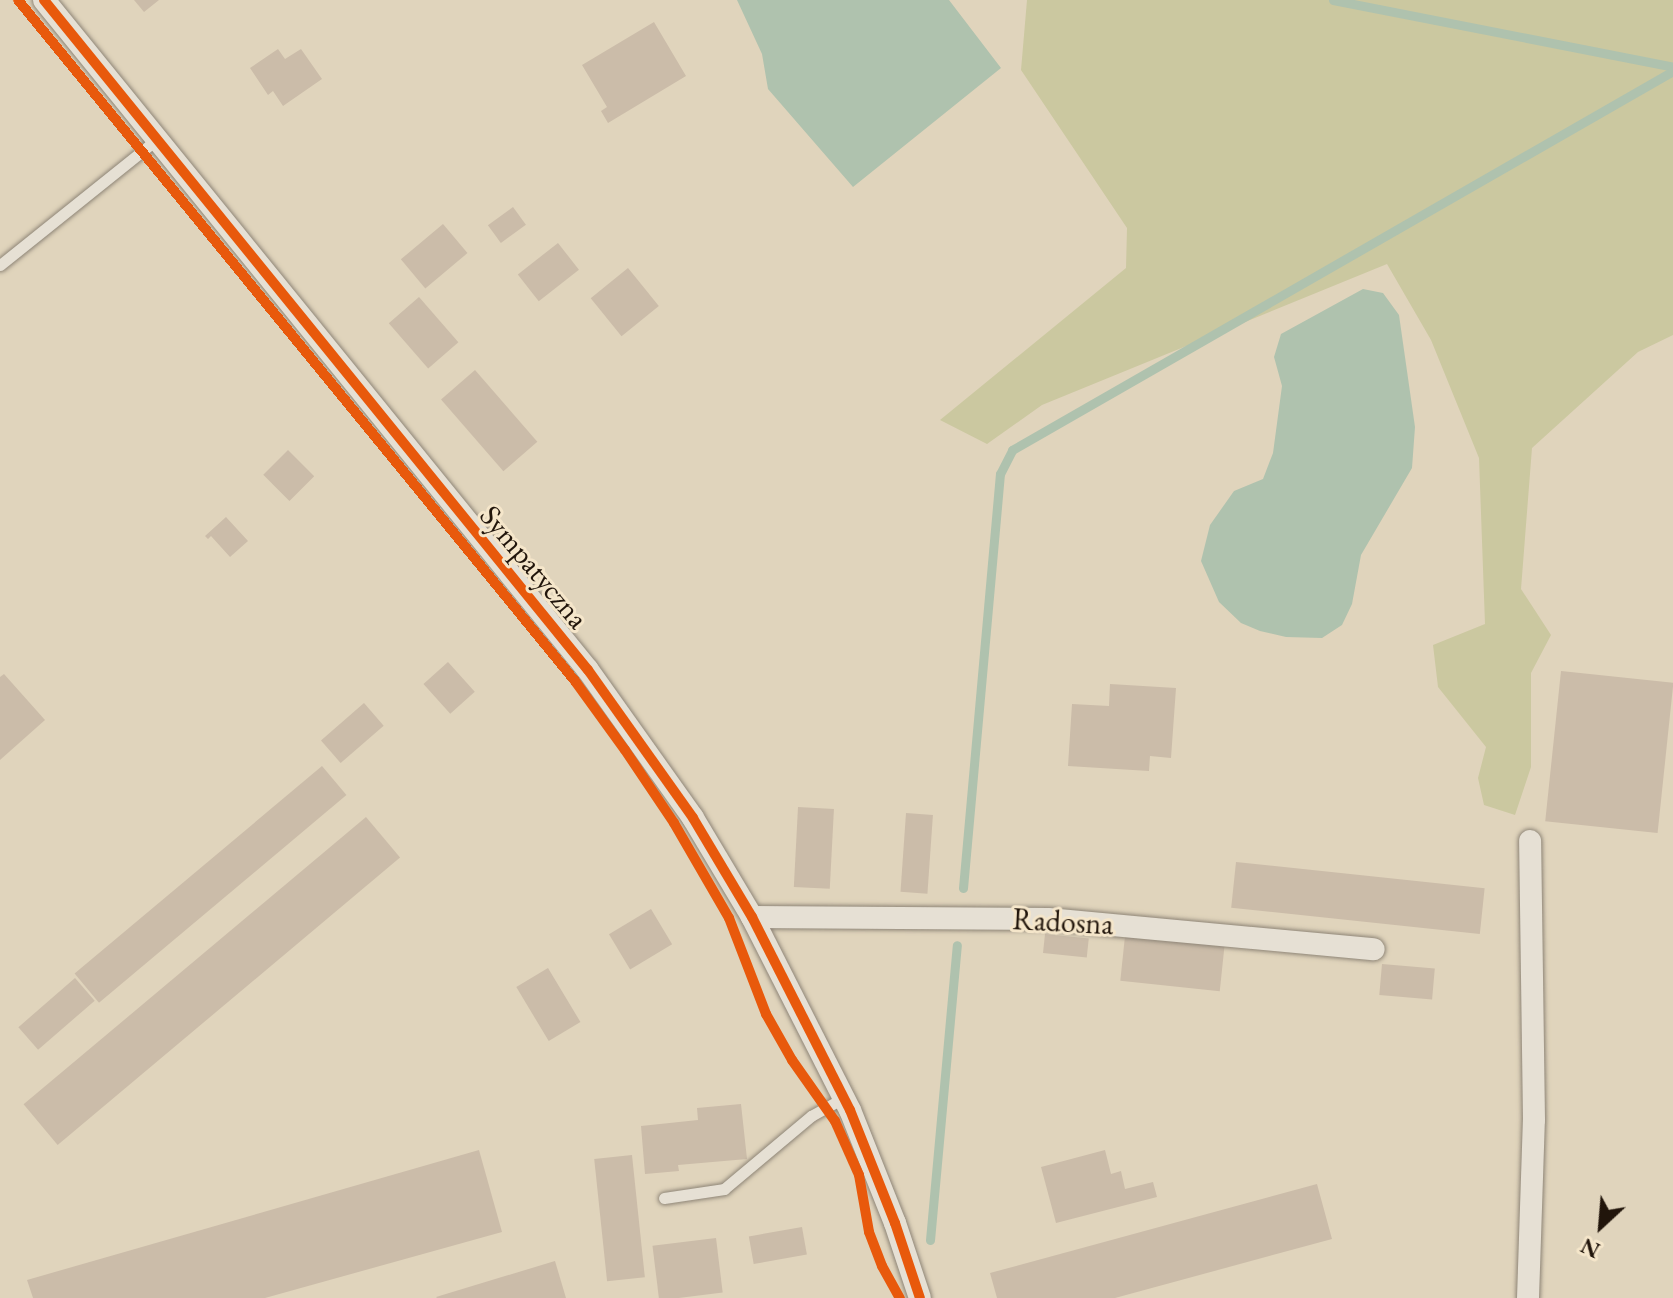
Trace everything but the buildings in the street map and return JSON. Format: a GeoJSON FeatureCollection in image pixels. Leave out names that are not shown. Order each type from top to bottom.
{"type":"FeatureCollection","features":[{"type":"Feature","properties":{"kind":"street","name":"Sympatyczna"},"geometry":{"type":"LineString","coordinates":[[44,0],[588,670],[693,818],[752,917],[843,1098],[895,1223],[920,1298]]}},
{"type":"Feature","properties":{"kind":"street"},"geometry":{"type":"LineString","coordinates":[[1528,1298],[1534,1120],[1530,841]]}},
{"type":"Feature","properties":{"kind":"street","name":"Radosna"},"geometry":{"type":"LineString","coordinates":[[752,917],[1048,919],[1374,949]]}},
{"type":"Feature","properties":{"kind":"lane"},"geometry":{"type":"LineString","coordinates":[[0,265],[157,139]]}},
{"type":"Feature","properties":{"kind":"lane"},"geometry":{"type":"LineString","coordinates":[[664,1198],[724,1189],[811,1116],[843,1098]]}},
{"type":"Feature","properties":{"kind":"shaded area"},"geometry":{"type":"Polygon","coordinates":[[[737,0],[949,0],[1001,68],[853,187],[768,89],[762,54],[737,0]]]}},
{"type":"Feature","properties":{"kind":"shaded area"},"geometry":{"type":"Polygon","coordinates":[[[1027,0],[1673,0],[1673,335],[1638,352],[1532,448],[1521,589],[1551,635],[1531,673],[1531,767],[1515,815],[1484,805],[1478,778],[1486,747],[1438,687],[1433,645],[1485,624],[1479,458],[1431,340],[1387,264],[1042,405],[987,444],[940,420],[1126,268],[1127,228],[1021,70],[1027,0]]]}},
{"type":"Feature","properties":{"kind":"shaded area"},"geometry":{"type":"Polygon","coordinates":[[[1363,289],[1383,293],[1399,315],[1415,427],[1412,468],[1361,555],[1352,604],[1342,625],[1322,638],[1286,637],[1260,631],[1241,623],[1219,602],[1201,561],[1210,525],[1234,491],[1263,479],[1273,453],[1282,386],[1274,357],[1281,334],[1363,289]]]}},
{"type":"Feature","properties":{"kind":"waterway"},"geometry":{"type":"LineString","coordinates":[[1333,0],[1673,67]]}},
{"type":"Feature","properties":{"kind":"waterway"},"geometry":{"type":"LineString","coordinates":[[963,888],[1000,474],[1012,450],[1673,71]]}},
{"type":"Feature","properties":{"kind":"waterway"},"geometry":{"type":"LineString","coordinates":[[930,1240],[957,945]]}},
{"type":"Feature","properties":{"kind":"cycle path"},"geometry":{"type":"LineString","coordinates":[[18,0],[575,681],[625,750],[674,823],[729,918],[766,1014],[792,1060],[835,1121],[859,1175],[869,1232],[882,1266],[900,1298]]}},
{"type":"Feature","properties":{"kind":"cycle path"},"geometry":{"type":"LineString","coordinates":[[44,0],[588,670],[693,818],[752,917],[850,1110],[895,1223],[920,1298]]}}]}
